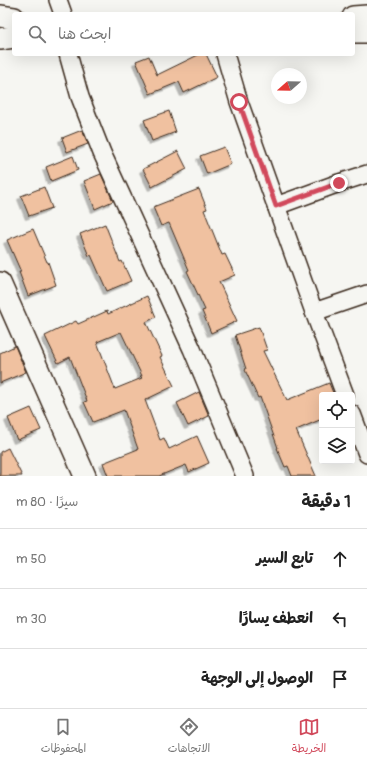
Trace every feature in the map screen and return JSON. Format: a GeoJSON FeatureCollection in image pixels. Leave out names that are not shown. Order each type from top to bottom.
{"type":"FeatureCollection","features":[{"type":"Feature","properties":{"kind":"street"},"geometry":{"type":"LineString","coordinates":[[58,0],[62,12]]}},
{"type":"Feature","properties":{"kind":"street"},"geometry":{"type":"LineString","coordinates":[[0,16],[12,18]]}},
{"type":"Feature","properties":{"kind":"street"},"geometry":{"type":"LineString","coordinates":[[355,17],[367,16]]}},
{"type":"Feature","properties":{"kind":"street"},"geometry":{"type":"LineString","coordinates":[[355,32],[367,32]]}},
{"type":"Feature","properties":{"kind":"street"},"geometry":{"type":"LineString","coordinates":[[0,38],[12,37]]}},
{"type":"Feature","properties":{"kind":"street"},"geometry":{"type":"LineString","coordinates":[[69,56],[80,97],[102,153],[192,349],[245,476]]}},
{"type":"Feature","properties":{"kind":"street"},"geometry":{"type":"LineString","coordinates":[[226,56],[239,102],[344,392]]}},
{"type":"Feature","properties":{"kind":"street"},"geometry":{"type":"LineString","coordinates":[[276,206],[367,174]]}},
{"type":"Feature","properties":{"kind":"street"},"geometry":{"type":"LineString","coordinates":[[0,283],[85,476]]}},
{"type":"Feature","properties":{"kind":"street"},"geometry":{"type":"LineString","coordinates":[[314,312],[367,294]]}},
{"type":"Feature","properties":{"kind":"street"},"geometry":{"type":"LineString","coordinates":[[355,422],[367,454]]}},
{"type":"Feature","properties":{"kind":"building"},"geometry":{"type":"Polygon","coordinates":[[[149,56],[157,75],[196,56],[207,56],[217,77],[184,93],[179,82],[150,94],[136,61],[149,56]]]}},
{"type":"Feature","properties":{"kind":"building"},"geometry":{"type":"Polygon","coordinates":[[[169,111],[176,132],[152,141],[144,120],[169,111]]]}},
{"type":"Feature","properties":{"kind":"building"},"geometry":{"type":"Polygon","coordinates":[[[82,130],[88,144],[67,152],[62,138],[82,130]]]}},
{"type":"Feature","properties":{"kind":"building"},"geometry":{"type":"Polygon","coordinates":[[[224,147],[231,164],[207,174],[200,156],[224,147]]]}},
{"type":"Feature","properties":{"kind":"building"},"geometry":{"type":"Polygon","coordinates":[[[178,151],[187,169],[152,187],[143,169],[178,151]]]}},
{"type":"Feature","properties":{"kind":"building"},"geometry":{"type":"Polygon","coordinates":[[[73,156],[78,170],[51,181],[46,167],[73,156]]]}},
{"type":"Feature","properties":{"kind":"building"},"geometry":{"type":"Polygon","coordinates":[[[101,174],[113,201],[95,209],[84,181],[101,174]]]}},
{"type":"Feature","properties":{"kind":"building"},"geometry":{"type":"Polygon","coordinates":[[[44,187],[52,208],[29,216],[21,196],[44,187]]]}},
{"type":"Feature","properties":{"kind":"building"},"geometry":{"type":"Polygon","coordinates":[[[199,189],[207,209],[204,210],[222,255],[225,254],[235,275],[219,282],[237,321],[211,333],[202,311],[205,310],[187,271],[189,270],[169,223],[161,226],[153,207],[199,189]]]}},
{"type":"Feature","properties":{"kind":"building"},"geometry":{"type":"Polygon","coordinates":[[[105,224],[120,262],[122,261],[131,281],[107,291],[91,255],[89,256],[80,234],[105,224]]]}},
{"type":"Feature","properties":{"kind":"building"},"geometry":{"type":"Polygon","coordinates":[[[33,229],[48,262],[56,285],[28,296],[19,272],[21,272],[7,240],[33,229]]]}},
{"type":"Feature","properties":{"kind":"building"},"geometry":{"type":"Polygon","coordinates":[[[147,296],[156,317],[146,322],[162,356],[160,357],[174,386],[145,400],[160,440],[164,438],[169,449],[197,436],[209,463],[189,472],[186,465],[159,476],[108,476],[103,463],[138,449],[124,410],[93,422],[84,402],[87,401],[70,357],[58,363],[45,336],[76,321],[78,324],[107,311],[108,314],[147,296]],[[121,332],[97,342],[115,389],[142,378],[140,376],[142,376],[121,332]]]}},
{"type":"Feature","properties":{"kind":"building"},"geometry":{"type":"Polygon","coordinates":[[[259,327],[267,350],[263,351],[287,400],[329,383],[333,392],[319,392],[319,420],[296,430],[316,476],[292,476],[288,466],[285,467],[260,397],[258,398],[245,370],[246,369],[235,335],[259,327]]]}},
{"type":"Feature","properties":{"kind":"building"},"geometry":{"type":"Polygon","coordinates":[[[15,346],[26,372],[0,383],[0,353],[15,346]]]}},
{"type":"Feature","properties":{"kind":"building"},"geometry":{"type":"Polygon","coordinates":[[[199,392],[209,416],[188,426],[177,403],[199,392]]]}},
{"type":"Feature","properties":{"kind":"building"},"geometry":{"type":"Polygon","coordinates":[[[31,408],[41,430],[17,440],[8,418],[31,408]]]}},
{"type":"Feature","properties":{"kind":"building"},"geometry":{"type":"Polygon","coordinates":[[[8,448],[22,476],[0,476],[0,452],[8,448]]]}},
{"type":"Feature","properties":{"kind":"route"},"geometry":{"type":"LineString","coordinates":[[239,102],[276,206],[339,183]]}}]}
